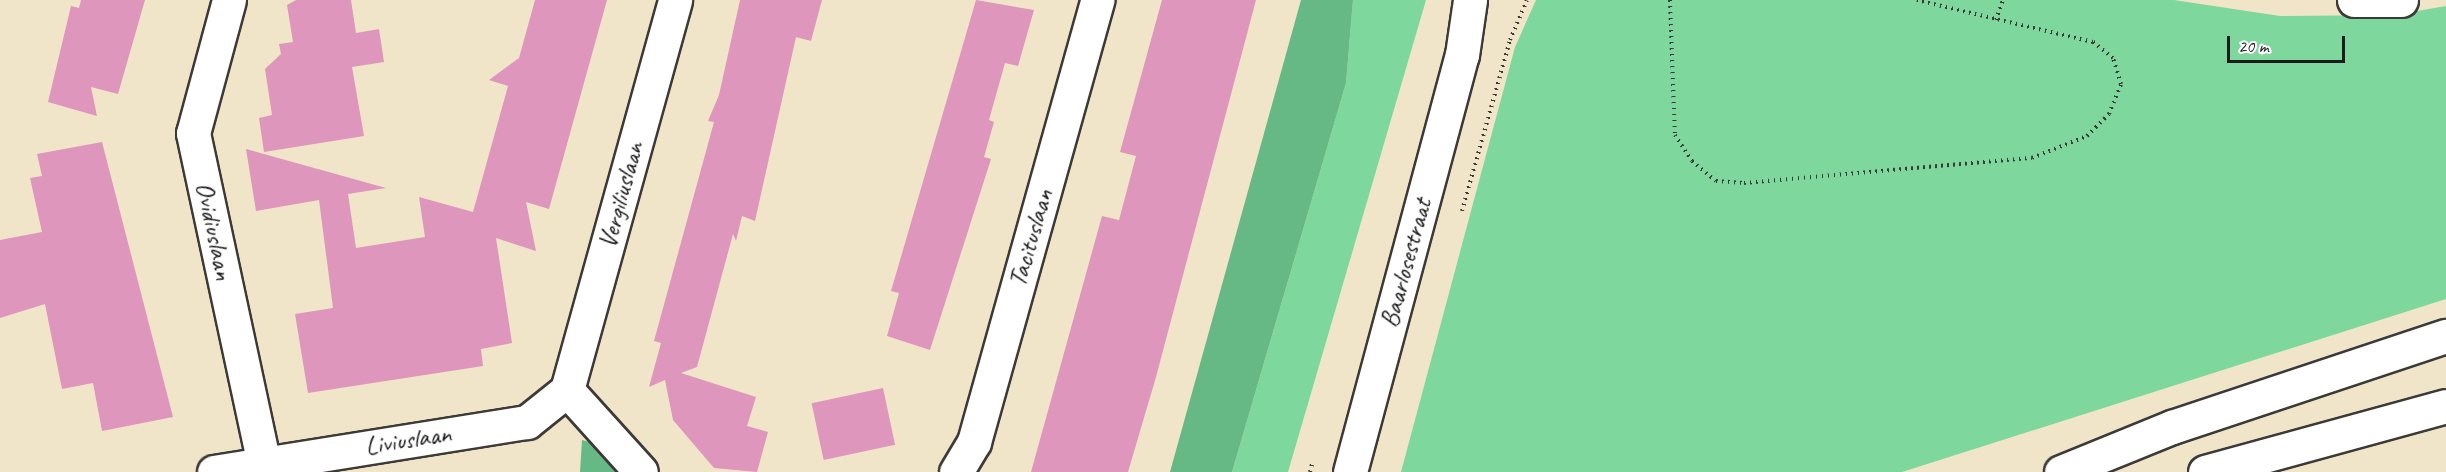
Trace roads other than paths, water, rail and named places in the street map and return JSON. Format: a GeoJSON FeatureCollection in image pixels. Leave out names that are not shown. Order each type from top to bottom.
{"type":"FeatureCollection","features":[{"type":"Feature","properties":{"kind":"main road","name":"Ovidiuslaan"},"geometry":{"type":"LineString","coordinates":[[229,0],[193,133],[240,469]]}},
{"type":"Feature","properties":{"kind":"main road","name":"Vergiliuslaan"},"geometry":{"type":"LineString","coordinates":[[567,390],[675,0]]}},
{"type":"Feature","properties":{"kind":"main road","name":"Tacituslaan"},"geometry":{"type":"LineString","coordinates":[[956,472],[975,442],[1097,0]]}},
{"type":"Feature","properties":{"kind":"main road","name":"Baarlosestraat"},"geometry":{"type":"LineString","coordinates":[[1350,472],[1462,55],[1470,0]]}},
{"type":"Feature","properties":{"kind":"main road","name":"Baarlosestraat"},"geometry":{"type":"LineString","coordinates":[[1462,55],[1488,0]]}},
{"type":"Feature","properties":{"kind":"main road"},"geometry":{"type":"LineString","coordinates":[[2354,0],[2401,0]]}},
{"type":"Feature","properties":{"kind":"main road"},"geometry":{"type":"LineString","coordinates":[[2061,472],[2172,427],[2446,336]]}},
{"type":"Feature","properties":{"kind":"main road","name":"Liviuslaan"},"geometry":{"type":"LineString","coordinates":[[240,469],[527,422],[567,390]]}},
{"type":"Feature","properties":{"kind":"main road"},"geometry":{"type":"LineString","coordinates":[[567,390],[641,472]]}},
{"type":"Feature","properties":{"kind":"main road"},"geometry":{"type":"LineString","coordinates":[[2205,472],[2446,406]]}}]}
